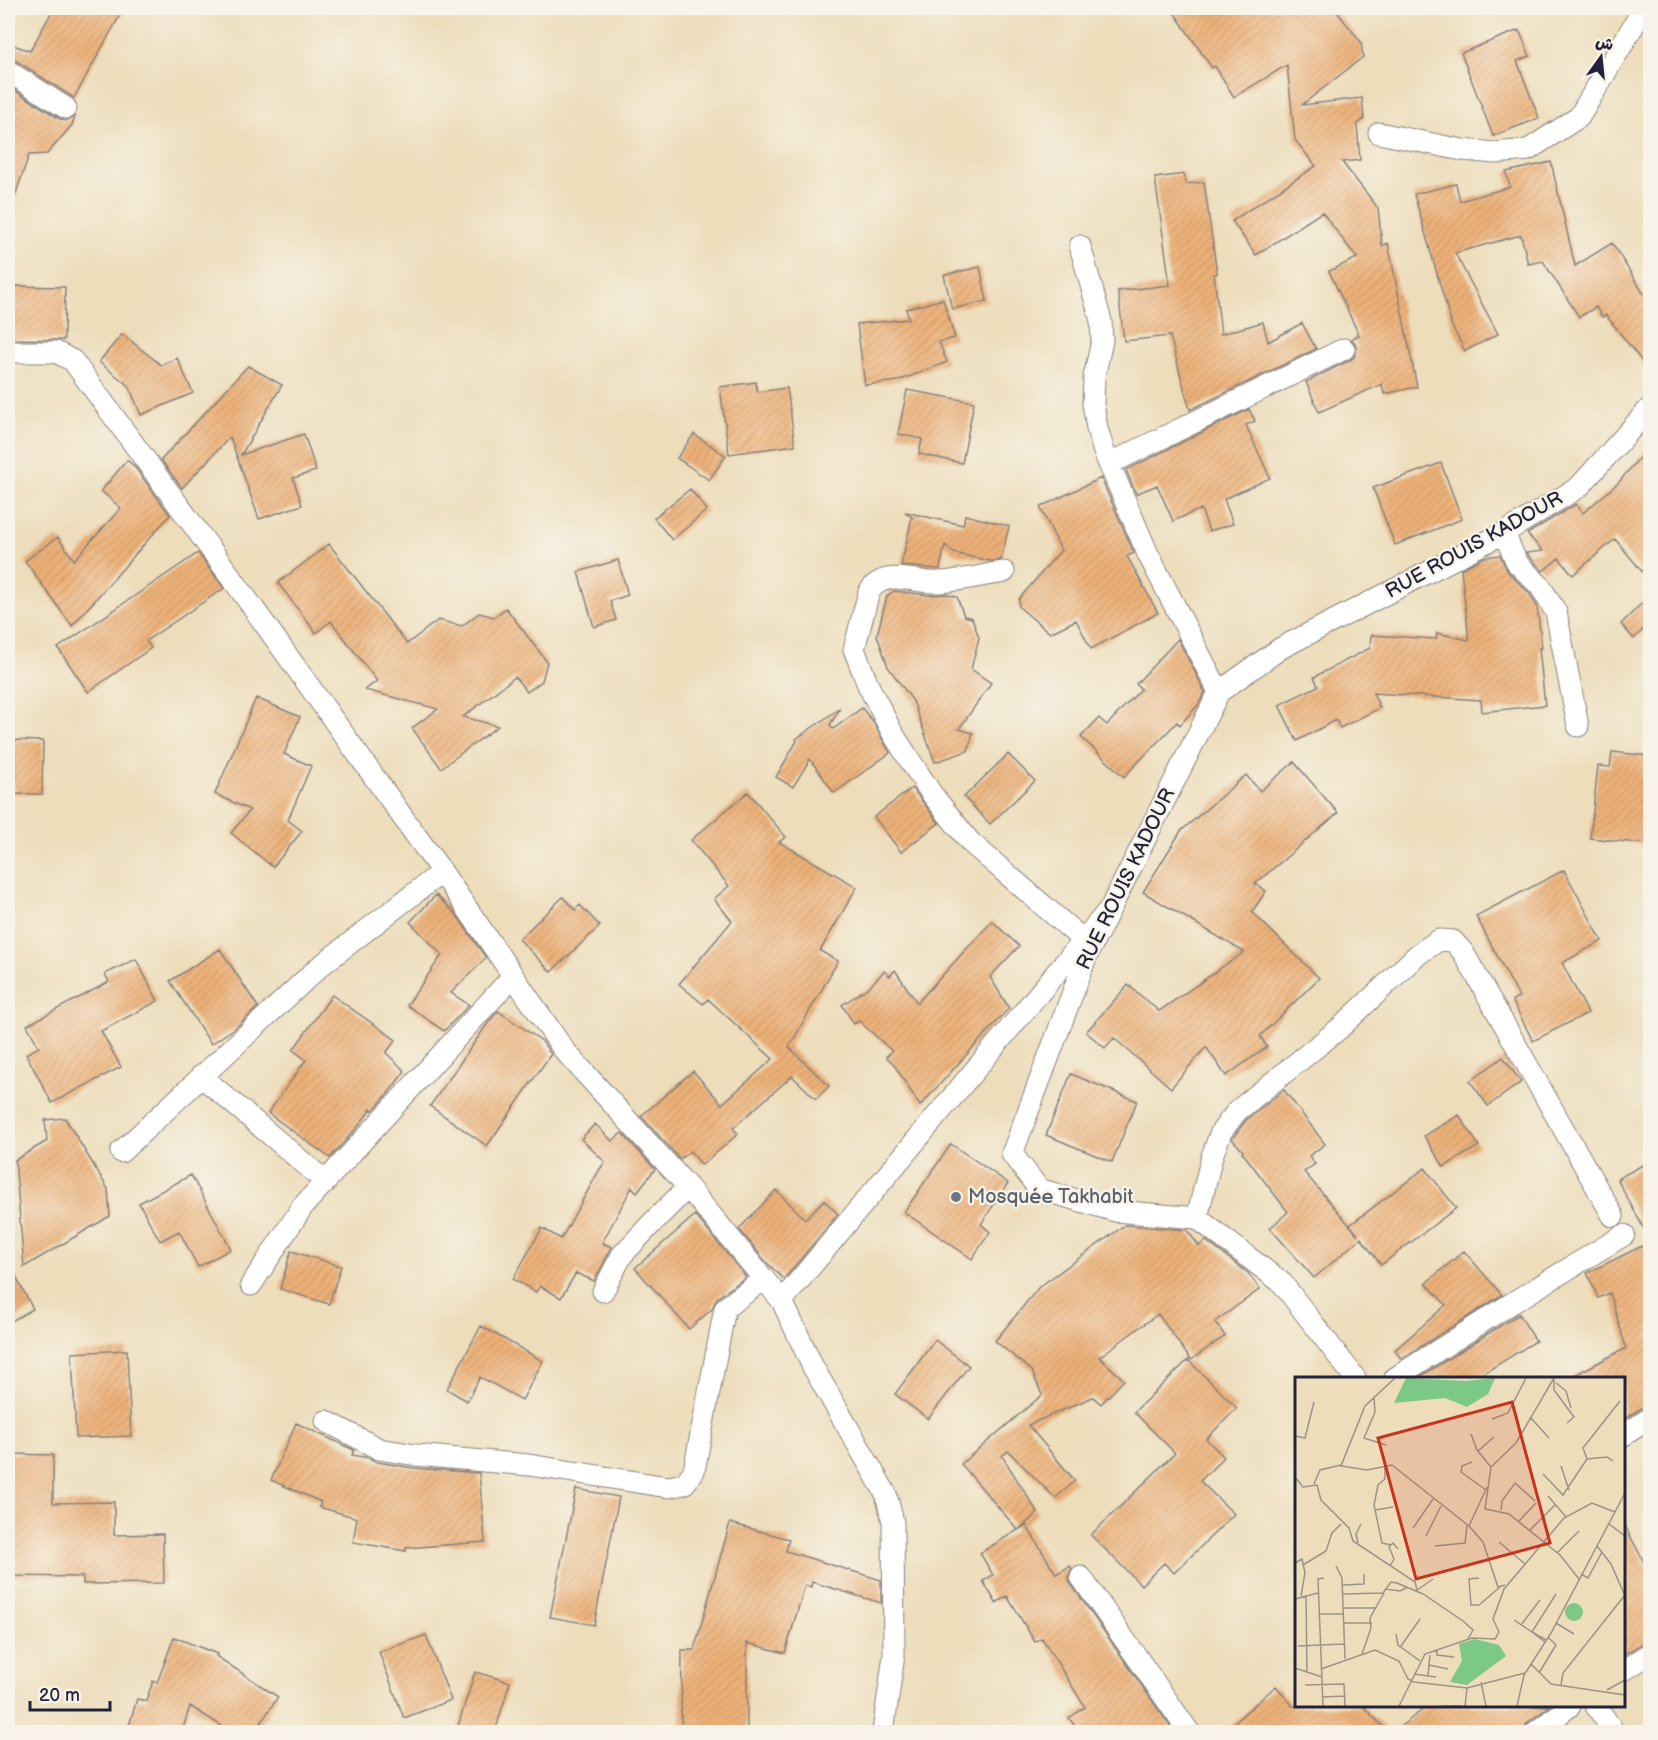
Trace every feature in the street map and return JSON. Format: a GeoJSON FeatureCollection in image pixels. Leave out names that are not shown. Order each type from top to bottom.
{"type":"FeatureCollection","features":[{"type":"Feature","properties":{"kind":"street"},"geometry":{"type":"LineString","coordinates":[[1378,133],[1462,150],[1495,153],[1528,150],[1579,117],[1644,8]]}},
{"type":"Feature","properties":{"kind":"street"},"geometry":{"type":"LineString","coordinates":[[8,71],[66,108]]}},
{"type":"Feature","properties":{"kind":"street"},"geometry":{"type":"LineString","coordinates":[[1080,246],[1101,321],[1102,341],[1094,377],[1093,404],[1097,428],[1109,464],[1148,554],[1219,692]]}},
{"type":"Feature","properties":{"kind":"street"},"geometry":{"type":"LineString","coordinates":[[1109,464],[1344,349]]}},
{"type":"Feature","properties":{"kind":"street"},"geometry":{"type":"LineString","coordinates":[[8,352],[56,352],[73,361],[442,872],[564,1050],[688,1187],[782,1301],[813,1366],[886,1494],[893,1522],[894,1655],[883,1732]]}},
{"type":"Feature","properties":{"kind":"street","name":"RUE ROUIS KADOUR"},"geometry":{"type":"LineString","coordinates":[[1197,1218],[1114,1211],[1040,1189],[1012,1154],[1087,956],[1219,692],[1281,648],[1504,533],[1579,487],[1650,408]]}},
{"type":"Feature","properties":{"kind":"street"},"geometry":{"type":"LineString","coordinates":[[1504,533],[1517,563],[1540,586],[1556,612],[1578,726]]}},
{"type":"Feature","properties":{"kind":"street"},"geometry":{"type":"LineString","coordinates":[[1004,572],[938,583],[899,577],[883,580],[873,585],[869,592],[854,649],[868,685],[893,734],[931,793],[970,843],[1083,940]]}},
{"type":"Feature","properties":{"kind":"street"},"geometry":{"type":"LineString","coordinates":[[121,1152],[319,967],[442,872]]}},
{"type":"Feature","properties":{"kind":"street"},"geometry":{"type":"LineString","coordinates":[[782,1301],[1112,906]]}},
{"type":"Feature","properties":{"kind":"street"},"geometry":{"type":"LineString","coordinates":[[1354,1377],[1282,1283],[1197,1218],[1212,1156],[1221,1132],[1237,1111],[1340,1028],[1418,955],[1439,940],[1453,941],[1463,952],[1613,1216]]}},
{"type":"Feature","properties":{"kind":"street"},"geometry":{"type":"LineString","coordinates":[[250,1285],[303,1206],[513,976]]}},
{"type":"Feature","properties":{"kind":"street"},"geometry":{"type":"LineString","coordinates":[[201,1076],[326,1182]]}},
{"type":"Feature","properties":{"kind":"street"},"geometry":{"type":"LineString","coordinates":[[603,1292],[622,1256],[688,1187]]}},
{"type":"Feature","properties":{"kind":"street"},"geometry":{"type":"LineString","coordinates":[[1397,1377],[1624,1235]]}},
{"type":"Feature","properties":{"kind":"street"},"geometry":{"type":"LineString","coordinates":[[326,1421],[379,1449],[416,1455],[529,1465],[668,1487],[684,1484],[694,1471],[725,1308],[764,1280]]}},
{"type":"Feature","properties":{"kind":"street"},"geometry":{"type":"LineString","coordinates":[[1625,1434],[1650,1418]]}},
{"type":"Feature","properties":{"kind":"street"},"geometry":{"type":"LineString","coordinates":[[1081,1577],[1190,1732]]}},
{"type":"Feature","properties":{"kind":"street"},"geometry":{"type":"LineString","coordinates":[[1625,1669],[1650,1654]]}},
{"type":"Feature","properties":{"kind":"street"},"geometry":{"type":"LineString","coordinates":[[1536,1732],[1569,1707]]}},
{"type":"Feature","properties":{"kind":"street"},"geometry":{"type":"LineString","coordinates":[[1597,1707],[1614,1732]]}},
{"type":"Feature","properties":{"kind":"building"},"geometry":{"type":"Polygon","coordinates":[[[54,8],[124,8],[74,98],[15,60],[8,58],[8,43],[30,51],[54,8]]]}},
{"type":"Feature","properties":{"kind":"building"},"geometry":{"type":"Polygon","coordinates":[[[1171,8],[1334,8],[1361,42],[1363,57],[1302,105],[1362,98],[1364,119],[1357,125],[1360,160],[1342,162],[1378,208],[1382,246],[1388,243],[1417,387],[1384,394],[1382,384],[1319,412],[1306,382],[1354,357],[1357,349],[1351,339],[1359,335],[1329,271],[1357,258],[1322,212],[1256,255],[1232,221],[1316,166],[1295,140],[1287,65],[1234,97],[1215,66],[1212,68],[1171,8]]]}},
{"type":"Feature","properties":{"kind":"building"},"geometry":{"type":"Polygon","coordinates":[[[1519,30],[1530,56],[1517,61],[1539,118],[1493,136],[1461,53],[1519,30]]]}},
{"type":"Feature","properties":{"kind":"building"},"geometry":{"type":"Polygon","coordinates":[[[8,86],[60,119],[66,121],[75,116],[72,125],[47,154],[29,155],[11,208],[8,207],[8,86]]]}},
{"type":"Feature","properties":{"kind":"building"},"geometry":{"type":"Polygon","coordinates":[[[1551,162],[1575,266],[1612,243],[1650,304],[1650,372],[1606,315],[1602,317],[1596,307],[1579,317],[1543,261],[1528,264],[1521,235],[1455,253],[1498,334],[1465,351],[1452,326],[1414,194],[1456,184],[1460,201],[1510,187],[1506,172],[1551,162]]]}},
{"type":"Feature","properties":{"kind":"building"},"geometry":{"type":"Polygon","coordinates":[[[1184,174],[1186,184],[1204,182],[1217,274],[1214,274],[1221,334],[1263,322],[1268,342],[1302,323],[1316,349],[1190,410],[1170,336],[1124,341],[1118,291],[1170,285],[1155,178],[1184,174]]]}},
{"type":"Feature","properties":{"kind":"building"},"geometry":{"type":"Polygon","coordinates":[[[980,267],[987,301],[952,309],[944,275],[980,267]]]}},
{"type":"Feature","properties":{"kind":"building"},"geometry":{"type":"Polygon","coordinates":[[[8,286],[65,287],[64,340],[8,339],[8,286]]]}},
{"type":"Feature","properties":{"kind":"building"},"geometry":{"type":"Polygon","coordinates":[[[943,299],[955,338],[939,342],[947,362],[898,381],[865,385],[857,324],[909,319],[906,309],[943,299]]]}},
{"type":"Feature","properties":{"kind":"building"},"geometry":{"type":"Polygon","coordinates":[[[122,334],[161,365],[177,358],[193,393],[141,415],[129,386],[99,362],[122,334]]]}},
{"type":"Feature","properties":{"kind":"building"},"geometry":{"type":"Polygon","coordinates":[[[248,366],[282,385],[241,455],[304,434],[316,471],[293,478],[302,505],[259,519],[230,437],[182,488],[161,460],[248,366]]]}},
{"type":"Feature","properties":{"kind":"building"},"geometry":{"type":"Polygon","coordinates":[[[756,382],[757,392],[787,388],[795,445],[729,454],[720,387],[756,382]]]}},
{"type":"Feature","properties":{"kind":"building"},"geometry":{"type":"Polygon","coordinates":[[[907,390],[974,402],[962,463],[919,454],[922,439],[898,434],[907,390]]]}},
{"type":"Feature","properties":{"kind":"building"},"geometry":{"type":"Polygon","coordinates":[[[1249,409],[1255,421],[1246,425],[1270,478],[1224,499],[1233,524],[1209,531],[1201,509],[1173,521],[1157,485],[1136,494],[1126,470],[1249,409]]]}},
{"type":"Feature","properties":{"kind":"building"},"geometry":{"type":"Polygon","coordinates":[[[694,434],[726,456],[709,480],[677,458],[694,434]]]}},
{"type":"Feature","properties":{"kind":"building"},"geometry":{"type":"Polygon","coordinates":[[[1650,445],[1650,581],[1615,539],[1573,575],[1559,558],[1543,571],[1526,553],[1543,551],[1527,534],[1576,504],[1583,513],[1618,483],[1650,445]]]}},
{"type":"Feature","properties":{"kind":"building"},"geometry":{"type":"Polygon","coordinates":[[[127,460],[134,466],[170,515],[72,626],[25,561],[58,537],[74,560],[121,508],[101,491],[127,460]]]}},
{"type":"Feature","properties":{"kind":"building"},"geometry":{"type":"Polygon","coordinates":[[[1441,463],[1462,519],[1395,545],[1373,488],[1441,463]]]}},
{"type":"Feature","properties":{"kind":"building"},"geometry":{"type":"Polygon","coordinates":[[[1101,478],[1134,553],[1127,556],[1158,613],[1091,649],[1076,620],[1050,633],[1019,607],[1019,599],[1061,550],[1040,507],[1101,478]]]}},
{"type":"Feature","properties":{"kind":"building"},"geometry":{"type":"Polygon","coordinates":[[[690,489],[707,510],[672,540],[654,518],[690,489]]]}},
{"type":"Feature","properties":{"kind":"building"},"geometry":{"type":"Polygon","coordinates":[[[905,512],[963,525],[965,515],[1009,526],[1001,560],[990,561],[954,553],[945,545],[940,569],[901,566],[912,517],[905,512]]]}},
{"type":"Feature","properties":{"kind":"building"},"geometry":{"type":"Polygon","coordinates":[[[329,544],[407,644],[438,620],[462,626],[479,613],[494,617],[506,608],[547,662],[542,681],[527,692],[515,677],[463,717],[498,726],[441,768],[412,728],[438,709],[365,690],[377,681],[331,621],[316,633],[278,583],[329,544]]]}},
{"type":"Feature","properties":{"kind":"building"},"geometry":{"type":"Polygon","coordinates":[[[198,553],[224,588],[146,641],[151,648],[88,692],[58,648],[198,553]]]}},
{"type":"Feature","properties":{"kind":"building"},"geometry":{"type":"Polygon","coordinates":[[[1500,555],[1508,572],[1530,594],[1537,606],[1545,705],[1482,712],[1481,700],[1373,693],[1380,708],[1340,728],[1336,720],[1297,741],[1279,705],[1318,686],[1314,677],[1370,648],[1371,635],[1436,639],[1437,633],[1469,640],[1461,569],[1485,557],[1500,555]]]}},
{"type":"Feature","properties":{"kind":"building"},"geometry":{"type":"Polygon","coordinates":[[[618,560],[628,595],[610,601],[616,620],[594,627],[578,572],[618,560]]]}},
{"type":"Feature","properties":{"kind":"building"},"geometry":{"type":"Polygon","coordinates":[[[894,591],[928,595],[946,594],[957,597],[964,616],[972,618],[979,638],[971,669],[991,683],[959,729],[973,733],[968,751],[935,762],[913,701],[888,667],[877,635],[887,596],[894,591]]]}},
{"type":"Feature","properties":{"kind":"building"},"geometry":{"type":"Polygon","coordinates":[[[1650,595],[1650,623],[1634,639],[1621,624],[1650,595]]]}},
{"type":"Feature","properties":{"kind":"building"},"geometry":{"type":"Polygon","coordinates":[[[1178,639],[1205,692],[1198,705],[1180,725],[1177,722],[1124,777],[1081,737],[1099,718],[1107,725],[1141,689],[1136,684],[1178,639]]]}},
{"type":"Feature","properties":{"kind":"building"},"geometry":{"type":"Polygon","coordinates":[[[256,698],[300,717],[284,754],[311,766],[288,820],[302,831],[273,867],[231,833],[250,810],[215,794],[256,698]]]}},
{"type":"Feature","properties":{"kind":"building"},"geometry":{"type":"Polygon","coordinates":[[[840,708],[830,725],[833,729],[862,708],[873,722],[890,753],[834,793],[810,759],[793,787],[776,777],[797,741],[796,739],[840,708]]]}},
{"type":"Feature","properties":{"kind":"building"},"geometry":{"type":"Polygon","coordinates":[[[8,740],[43,741],[42,794],[14,794],[14,782],[8,782],[8,740]]]}},
{"type":"Feature","properties":{"kind":"building"},"geometry":{"type":"Polygon","coordinates":[[[1612,752],[1650,756],[1650,811],[1647,844],[1590,838],[1598,766],[1610,767],[1612,752]]]}},
{"type":"Feature","properties":{"kind":"building"},"geometry":{"type":"Polygon","coordinates":[[[1008,754],[1035,781],[990,824],[964,797],[1008,754]]]}},
{"type":"Feature","properties":{"kind":"building"},"geometry":{"type":"Polygon","coordinates":[[[1294,762],[1338,813],[1255,884],[1266,891],[1252,912],[1319,978],[1260,1036],[1267,1047],[1226,1076],[1206,1047],[1171,1088],[1114,1038],[1105,1048],[1086,1032],[1128,985],[1159,1011],[1244,952],[1143,892],[1181,831],[1246,775],[1260,791],[1294,762]]]}},
{"type":"Feature","properties":{"kind":"building"},"geometry":{"type":"Polygon","coordinates":[[[912,788],[939,823],[901,852],[874,817],[912,788]]]}},
{"type":"Feature","properties":{"kind":"building"},"geometry":{"type":"Polygon","coordinates":[[[748,792],[786,837],[779,842],[857,887],[820,951],[838,961],[789,1047],[829,1086],[816,1099],[792,1076],[733,1128],[738,1134],[702,1165],[690,1151],[680,1159],[641,1116],[693,1071],[722,1104],[773,1059],[708,999],[703,1004],[679,984],[732,921],[714,899],[729,886],[691,840],[748,792]]]}},
{"type":"Feature","properties":{"kind":"building"},"geometry":{"type":"Polygon","coordinates":[[[1564,870],[1602,941],[1562,963],[1588,1013],[1533,1041],[1512,1000],[1519,997],[1476,916],[1564,870]]]}},
{"type":"Feature","properties":{"kind":"building"},"geometry":{"type":"Polygon","coordinates":[[[436,895],[456,914],[486,958],[451,993],[469,1005],[444,1031],[407,1005],[442,955],[410,922],[436,895]]]}},
{"type":"Feature","properties":{"kind":"building"},"geometry":{"type":"Polygon","coordinates":[[[563,897],[575,910],[580,905],[600,926],[551,972],[519,939],[563,897]]]}},
{"type":"Feature","properties":{"kind":"building"},"geometry":{"type":"Polygon","coordinates":[[[992,921],[1019,946],[990,977],[1009,1008],[920,1106],[893,1063],[886,1057],[892,1051],[859,1021],[854,1024],[842,1005],[869,987],[884,971],[890,976],[895,970],[917,1003],[992,921]]]}},
{"type":"Feature","properties":{"kind":"building"},"geometry":{"type":"Polygon","coordinates":[[[220,949],[258,1007],[235,1028],[211,1044],[170,981],[220,949]]]}},
{"type":"Feature","properties":{"kind":"building"},"geometry":{"type":"Polygon","coordinates":[[[136,959],[158,1001],[101,1031],[121,1067],[52,1103],[26,1054],[39,1047],[27,1025],[109,982],[105,974],[136,959]]]}},
{"type":"Feature","properties":{"kind":"building"},"geometry":{"type":"Polygon","coordinates":[[[332,995],[396,1040],[386,1053],[405,1071],[387,1095],[373,1110],[371,1109],[330,1158],[268,1113],[306,1060],[293,1050],[332,995]]]}},
{"type":"Feature","properties":{"kind":"building"},"geometry":{"type":"Polygon","coordinates":[[[498,1011],[542,1041],[551,1054],[487,1146],[430,1106],[498,1011]]]}},
{"type":"Feature","properties":{"kind":"building"},"geometry":{"type":"Polygon","coordinates":[[[1503,1057],[1521,1082],[1488,1106],[1470,1081],[1503,1057]]]}},
{"type":"Feature","properties":{"kind":"building"},"geometry":{"type":"Polygon","coordinates":[[[1071,1074],[1137,1101],[1112,1162],[1046,1135],[1071,1074]]]}},
{"type":"Feature","properties":{"kind":"building"},"geometry":{"type":"Polygon","coordinates":[[[1284,1090],[1325,1144],[1309,1156],[1315,1164],[1304,1172],[1358,1235],[1350,1225],[1425,1168],[1456,1208],[1381,1265],[1361,1238],[1314,1278],[1270,1228],[1288,1212],[1232,1139],[1246,1120],[1284,1090]]]}},
{"type":"Feature","properties":{"kind":"building"},"geometry":{"type":"Polygon","coordinates":[[[1459,1115],[1479,1146],[1444,1167],[1424,1136],[1459,1115]]]}},
{"type":"Feature","properties":{"kind":"building"},"geometry":{"type":"Polygon","coordinates":[[[65,1118],[108,1189],[110,1216],[24,1267],[15,1160],[47,1141],[45,1120],[65,1118]]]}},
{"type":"Feature","properties":{"kind":"building"},"geometry":{"type":"Polygon","coordinates":[[[595,1124],[612,1141],[622,1133],[655,1169],[637,1192],[632,1187],[602,1243],[612,1247],[594,1281],[576,1273],[561,1298],[540,1286],[536,1292],[513,1279],[542,1228],[561,1239],[605,1162],[581,1139],[595,1124]]]}},
{"type":"Feature","properties":{"kind":"building","name":"Mosquée Takhabit"},"geometry":{"type":"Polygon","coordinates":[[[951,1144],[1008,1183],[981,1224],[990,1232],[972,1259],[904,1212],[951,1144]]]}},
{"type":"Feature","properties":{"kind":"building"},"geometry":{"type":"Polygon","coordinates":[[[1650,1161],[1650,1240],[1617,1179],[1650,1161]]]}},
{"type":"Feature","properties":{"kind":"building"},"geometry":{"type":"Polygon","coordinates":[[[191,1175],[231,1249],[198,1267],[179,1231],[160,1241],[139,1203],[191,1175]]]}},
{"type":"Feature","properties":{"kind":"building"},"geometry":{"type":"Polygon","coordinates":[[[776,1190],[805,1219],[824,1200],[838,1214],[784,1279],[766,1262],[739,1229],[776,1190]]]}},
{"type":"Feature","properties":{"kind":"building"},"geometry":{"type":"Polygon","coordinates":[[[695,1215],[746,1277],[717,1298],[712,1309],[689,1329],[635,1268],[695,1215]]]}},
{"type":"Feature","properties":{"kind":"building"},"geometry":{"type":"Polygon","coordinates":[[[1125,1225],[1187,1230],[1199,1246],[1206,1241],[1248,1273],[1260,1289],[1215,1322],[1225,1336],[1191,1360],[1158,1314],[1099,1357],[1124,1380],[1101,1404],[1093,1397],[1028,1425],[1075,1481],[1055,1498],[1008,1451],[1002,1456],[1038,1513],[1018,1530],[961,1464],[1042,1395],[1032,1371],[995,1341],[1039,1287],[1125,1225]]]}},
{"type":"Feature","properties":{"kind":"building"},"geometry":{"type":"Polygon","coordinates":[[[1650,1242],[1650,1405],[1625,1419],[1625,1377],[1571,1377],[1626,1348],[1610,1293],[1598,1298],[1587,1273],[1650,1242]]]}},
{"type":"Feature","properties":{"kind":"building"},"geometry":{"type":"Polygon","coordinates":[[[291,1251],[341,1266],[329,1304],[280,1289],[291,1251]]]}},
{"type":"Feature","properties":{"kind":"building"},"geometry":{"type":"Polygon","coordinates":[[[1464,1251],[1502,1295],[1401,1359],[1395,1350],[1446,1305],[1426,1283],[1464,1251]]]}},
{"type":"Feature","properties":{"kind":"building"},"geometry":{"type":"Polygon","coordinates":[[[8,1262],[33,1309],[8,1323],[8,1262]]]}},
{"type":"Feature","properties":{"kind":"building"},"geometry":{"type":"Polygon","coordinates":[[[1519,1314],[1536,1341],[1478,1377],[1420,1377],[1519,1314]]]}},
{"type":"Feature","properties":{"kind":"building"},"geometry":{"type":"Polygon","coordinates":[[[481,1326],[543,1361],[522,1400],[480,1377],[467,1401],[447,1389],[481,1326]]]}},
{"type":"Feature","properties":{"kind":"building"},"geometry":{"type":"Polygon","coordinates":[[[935,1340],[969,1366],[928,1419],[895,1394],[935,1340]]]}},
{"type":"Feature","properties":{"kind":"building"},"geometry":{"type":"Polygon","coordinates":[[[127,1350],[131,1436],[76,1438],[72,1353],[127,1350]]]}},
{"type":"Feature","properties":{"kind":"building"},"geometry":{"type":"Polygon","coordinates":[[[1188,1360],[1237,1408],[1206,1439],[1224,1457],[1200,1481],[1234,1514],[1174,1573],[1164,1563],[1141,1585],[1091,1535],[1175,1453],[1134,1412],[1188,1360]]]}},
{"type":"Feature","properties":{"kind":"building"},"geometry":{"type":"Polygon","coordinates":[[[296,1423],[354,1450],[352,1455],[377,1462],[414,1468],[479,1473],[485,1542],[406,1548],[406,1551],[353,1542],[357,1518],[319,1507],[321,1502],[271,1480],[296,1423]]]}},
{"type":"Feature","properties":{"kind":"building"},"geometry":{"type":"Polygon","coordinates":[[[8,1454],[53,1455],[53,1503],[114,1502],[114,1535],[163,1534],[164,1583],[83,1584],[83,1577],[8,1576],[8,1454]]]}},
{"type":"Feature","properties":{"kind":"building"},"geometry":{"type":"Polygon","coordinates":[[[576,1489],[619,1497],[594,1625],[550,1617],[576,1489]]]}},
{"type":"Feature","properties":{"kind":"building"},"geometry":{"type":"Polygon","coordinates":[[[730,1523],[789,1539],[786,1551],[881,1580],[881,1603],[812,1582],[811,1587],[805,1585],[785,1653],[747,1643],[747,1732],[681,1732],[682,1650],[694,1650],[730,1523]]]}},
{"type":"Feature","properties":{"kind":"building"},"geometry":{"type":"Polygon","coordinates":[[[1026,1525],[1056,1574],[1070,1566],[1072,1569],[1068,1577],[1071,1584],[1174,1732],[1079,1732],[1069,1718],[1085,1707],[1042,1638],[1035,1642],[1007,1596],[996,1603],[983,1581],[993,1575],[980,1553],[1026,1525]]]}},
{"type":"Feature","properties":{"kind":"building"},"geometry":{"type":"Polygon","coordinates":[[[1625,1526],[1650,1574],[1650,1641],[1625,1654],[1625,1526]]]}},
{"type":"Feature","properties":{"kind":"building"},"geometry":{"type":"Polygon","coordinates":[[[426,1635],[451,1700],[404,1718],[379,1652],[426,1635]]]}},
{"type":"Feature","properties":{"kind":"building"},"geometry":{"type":"Polygon","coordinates":[[[174,1637],[217,1654],[216,1656],[278,1697],[255,1732],[231,1732],[190,1706],[182,1732],[141,1732],[128,1729],[137,1699],[146,1701],[153,1681],[157,1683],[174,1637]]]}},
{"type":"Feature","properties":{"kind":"building"},"geometry":{"type":"Polygon","coordinates":[[[475,1672],[510,1682],[495,1732],[456,1732],[475,1672]]]}},
{"type":"Feature","properties":{"kind":"building"},"geometry":{"type":"Polygon","coordinates":[[[1276,1686],[1295,1707],[1364,1707],[1388,1732],[1223,1732],[1276,1686]]]}},
{"type":"Feature","properties":{"kind":"building"},"geometry":{"type":"Polygon","coordinates":[[[1427,1707],[1549,1707],[1528,1722],[1523,1732],[1393,1732],[1427,1707]]]}},
{"type":"Feature","properties":{"kind":"place","name":"Mosquée Takhabit"},"geometry":{"type":"Point","coordinates":[956,1197]}}]}
